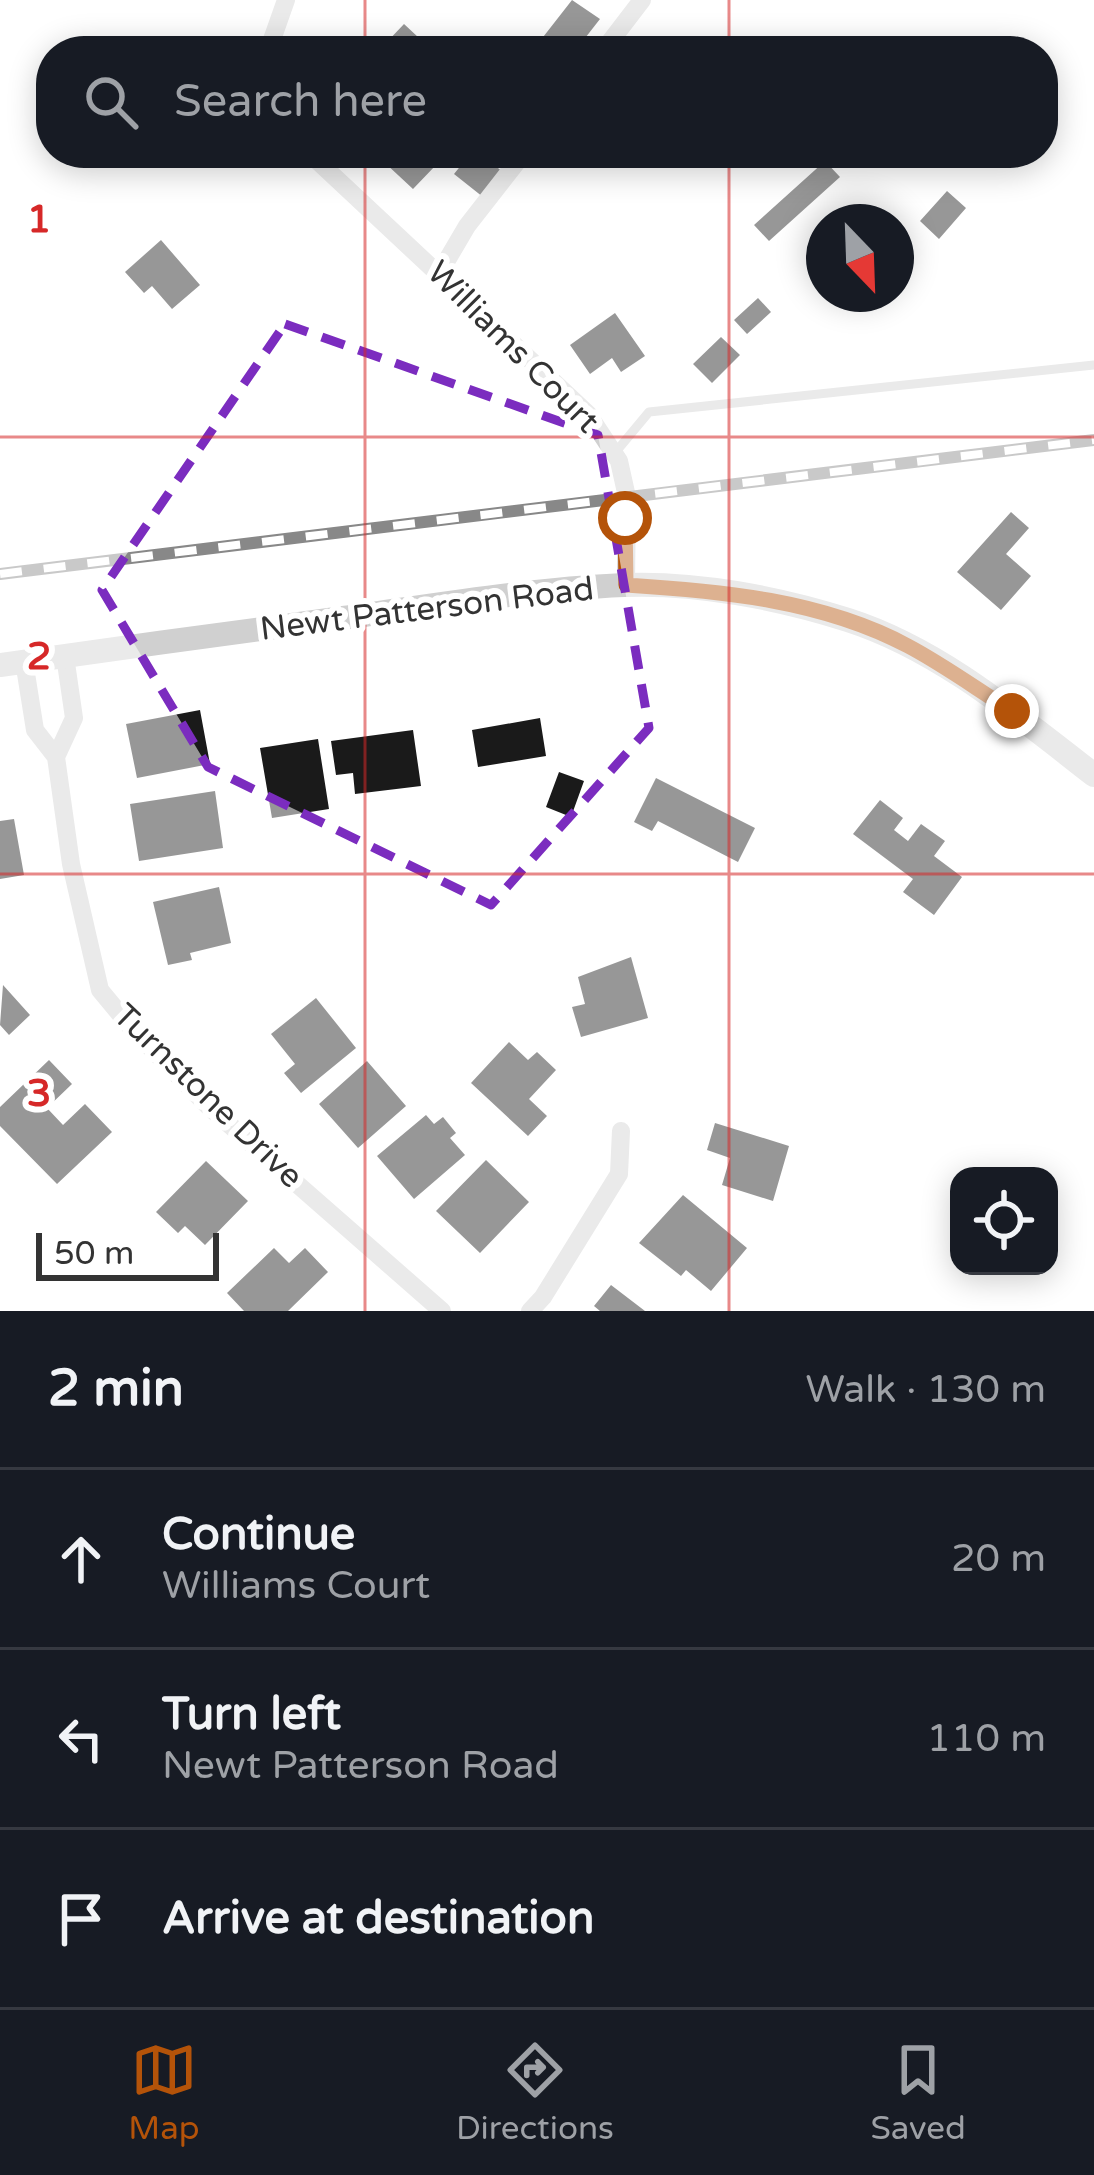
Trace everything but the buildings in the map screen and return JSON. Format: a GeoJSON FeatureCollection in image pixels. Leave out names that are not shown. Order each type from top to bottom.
{"type":"FeatureCollection","features":[{"type":"Feature","properties":{"kind":"street"},"geometry":{"type":"LineString","coordinates":[[273,36],[286,0]]}},
{"type":"Feature","properties":{"kind":"street"},"geometry":{"type":"LineString","coordinates":[[615,36],[643,0]]}},
{"type":"Feature","properties":{"kind":"street","name":"Williams Court"},"geometry":{"type":"LineString","coordinates":[[326,168],[587,414],[614,454],[627,497],[626,585]]}},
{"type":"Feature","properties":{"kind":"street"},"geometry":{"type":"LineString","coordinates":[[440,272],[467,226],[512,168]]}},
{"type":"Feature","properties":{"kind":"street","name":"Newt Patterson Road"},"geometry":{"type":"LineString","coordinates":[[12,663],[408,609],[626,585],[687,589],[781,602],[851,621],[908,646],[1012,711],[1094,775]]}},
{"type":"Feature","properties":{"kind":"street","name":"Turnstone Drive"},"geometry":{"type":"LineString","coordinates":[[56,757],[74,718],[65,656]]}},
{"type":"Feature","properties":{"kind":"street","name":"Turnstone Drive"},"geometry":{"type":"LineString","coordinates":[[12,663],[35,730],[56,757],[70,864],[100,990],[207,1105],[442,1311]]}},
{"type":"Feature","properties":{"kind":"street"},"geometry":{"type":"LineString","coordinates":[[530,1311],[544,1297],[619,1174],[621,1131]]}},
{"type":"Feature","properties":{"kind":"lane"},"geometry":{"type":"LineString","coordinates":[[614,454],[649,412],[1094,365]]}},
{"type":"Feature","properties":{"kind":"highlighted area"},"geometry":{"type":"Polygon","coordinates":[[[285,324],[598,435],[649,728],[491,905],[208,767],[102,590],[285,324]]]}},
{"type":"Feature","properties":{"kind":"railway"},"geometry":{"type":"LineString","coordinates":[[0,574],[1094,440]]}},
{"type":"Feature","properties":{"kind":"route"},"geometry":{"type":"LineString","coordinates":[[625,518],[626,585],[781,602],[851,621],[908,646],[1012,711]]}}]}
